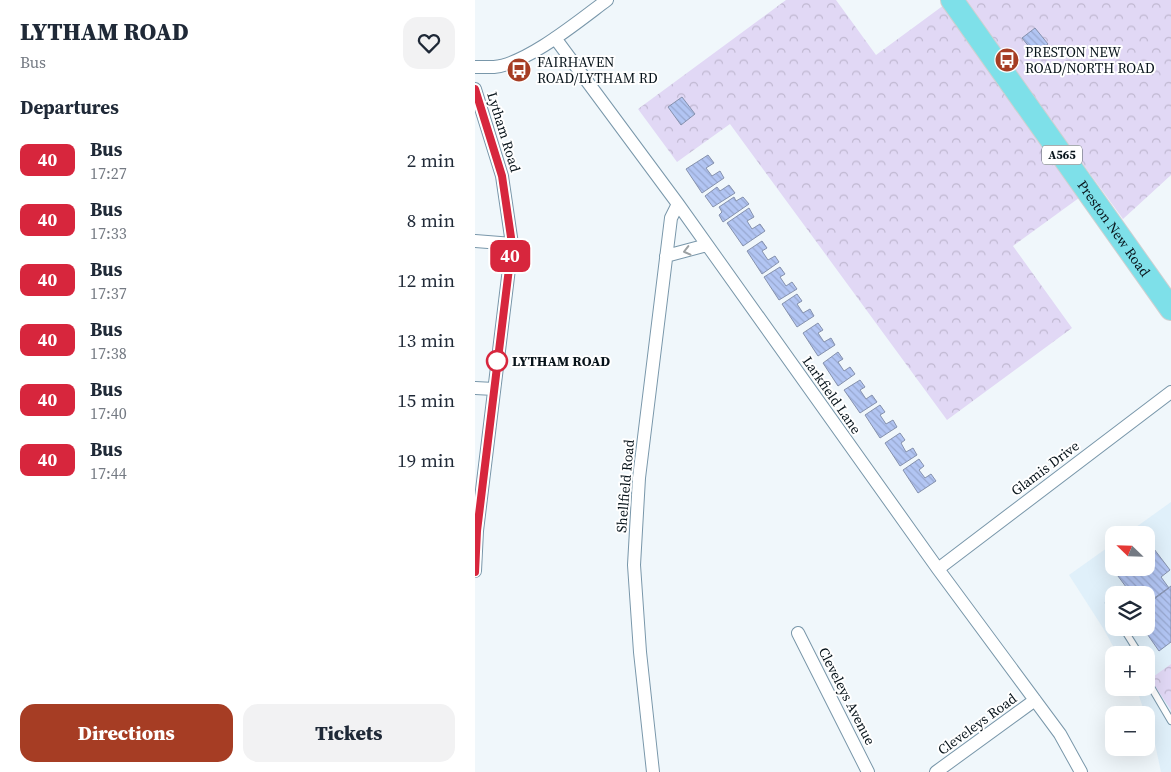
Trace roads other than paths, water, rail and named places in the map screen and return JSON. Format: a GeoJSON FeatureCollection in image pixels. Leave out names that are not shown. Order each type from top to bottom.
{"type":"FeatureCollection","features":[{"type":"Feature","properties":{"kind":"highway","name":"Preston New Road"},"geometry":{"type":"LineString","coordinates":[[952,0],[1171,309]]}},
{"type":"Feature","properties":{"kind":"street"},"geometry":{"type":"LineString","coordinates":[[475,67],[496,67],[518,59],[555,38],[607,0]]}},
{"type":"Feature","properties":{"kind":"street","name":"Larkfield Lane"},"geometry":{"type":"LineString","coordinates":[[555,38],[678,204],[938,569],[1060,734],[1081,772]]}},
{"type":"Feature","properties":{"kind":"street","name":"Lytham Road"},"geometry":{"type":"LineString","coordinates":[[475,89],[502,176],[512,244],[476,531],[475,571]]}},
{"type":"Feature","properties":{"kind":"street","name":"Shellfield Road"},"geometry":{"type":"LineString","coordinates":[[653,772],[640,652],[634,565],[639,478],[666,256],[671,218],[678,204]]}},
{"type":"Feature","properties":{"kind":"street"},"geometry":{"type":"LineString","coordinates":[[475,241],[512,244]]}},
{"type":"Feature","properties":{"kind":"street"},"geometry":{"type":"LineString","coordinates":[[666,256],[707,245]]}},
{"type":"Feature","properties":{"kind":"street"},"geometry":{"type":"LineString","coordinates":[[475,388],[494,389]]}},
{"type":"Feature","properties":{"kind":"street","name":"Glamis Drive"},"geometry":{"type":"LineString","coordinates":[[938,569],[1171,392]]}},
{"type":"Feature","properties":{"kind":"street","name":"Cleveleys Avenue"},"geometry":{"type":"LineString","coordinates":[[799,633],[868,772]]}},
{"type":"Feature","properties":{"kind":"street","name":"Cleveleys Road"},"geometry":{"type":"LineString","coordinates":[[936,772],[1035,700]]}},
{"type":"Feature","properties":{"kind":"lane"},"geometry":{"type":"LineString","coordinates":[[1155,694],[1171,721]]}},
{"type":"Feature","properties":{"kind":"place","name":"PRESTON NEW ROAD/NORTH ROAD"},"geometry":{"type":"Point","coordinates":[1007,60]}},
{"type":"Feature","properties":{"kind":"place","name":"FAIRHAVEN ROAD/LYTHAM RD"},"geometry":{"type":"Point","coordinates":[519,70]}},
{"type":"Feature","properties":{"kind":"place","name":"LYTHAM ROAD"},"geometry":{"type":"Point","coordinates":[497,361]}}]}
